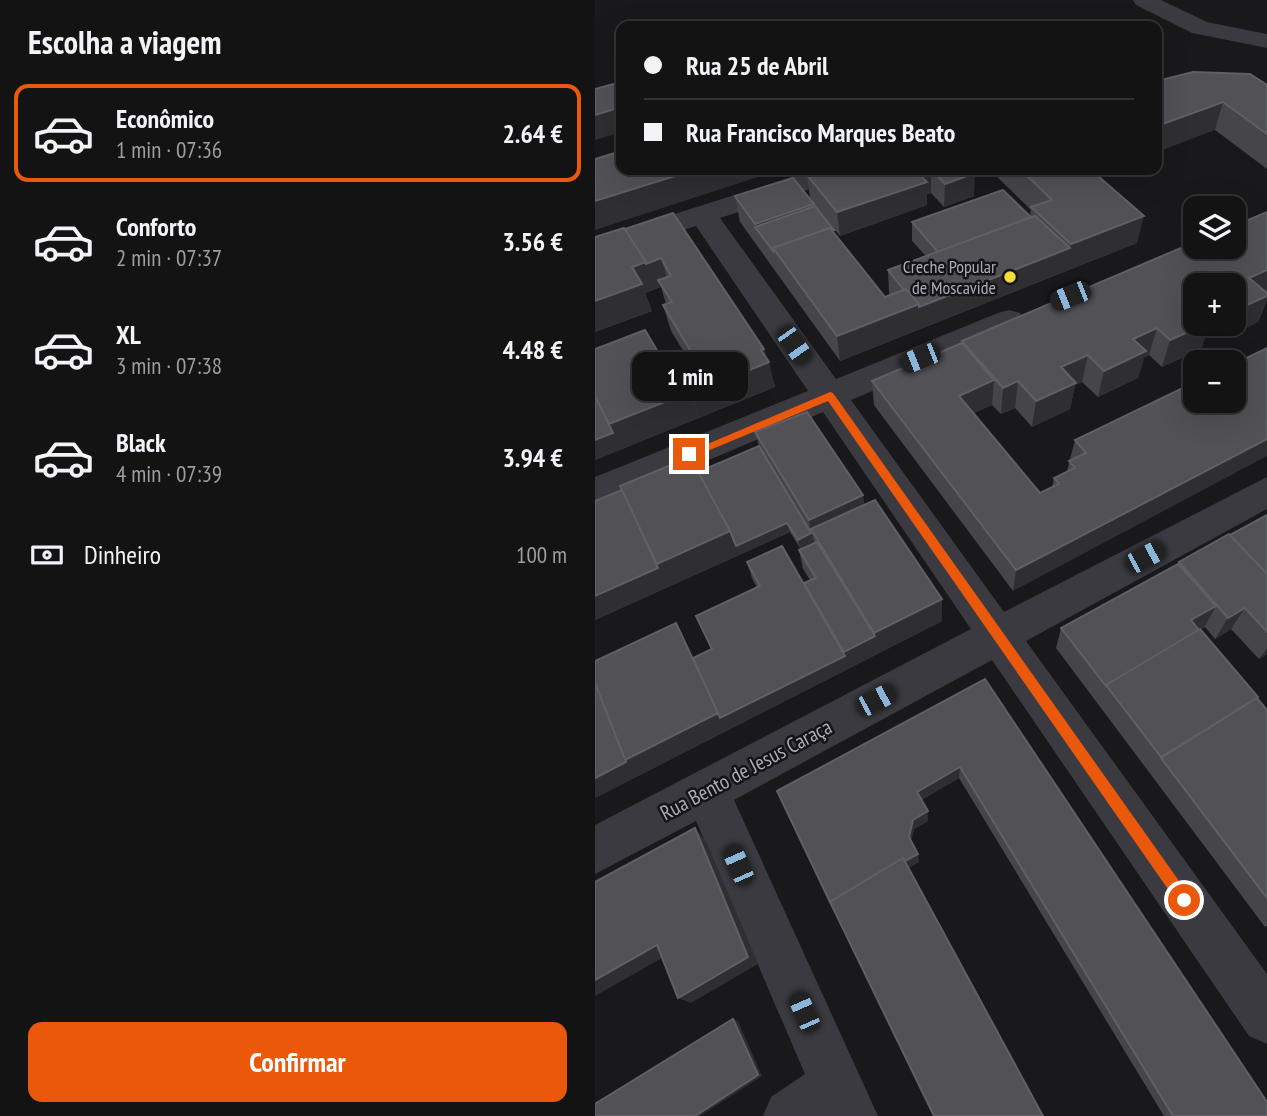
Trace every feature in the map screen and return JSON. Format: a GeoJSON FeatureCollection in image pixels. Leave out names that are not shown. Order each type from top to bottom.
{"type":"FeatureCollection","features":[{"type":"Feature","properties":{"kind":"street"},"geometry":{"type":"LineString","coordinates":[[1144,0],[1201,28],[1267,41]]}},
{"type":"Feature","properties":{"kind":"street"},"geometry":{"type":"LineString","coordinates":[[595,249],[822,175]]}},
{"type":"Feature","properties":{"kind":"street"},"geometry":{"type":"LineString","coordinates":[[702,214],[1265,1012]]}},
{"type":"Feature","properties":{"kind":"street"},"geometry":{"type":"LineString","coordinates":[[595,493],[1033,312]]}},
{"type":"Feature","properties":{"kind":"street","name":"Rua Bento de Jesus Caraça"},"geometry":{"type":"LineString","coordinates":[[595,850],[1267,492]]}},
{"type":"Feature","properties":{"kind":"street"},"geometry":{"type":"LineString","coordinates":[[706,791],[844,1101],[790,1116]]}},
{"type":"Feature","properties":{"kind":"building"},"geometry":{"type":"Polygon","coordinates":[[[1193,72],[1250,74],[1267,85],[1267,134],[1223,102],[1162,124],[1162,80],[1193,72]]]}},
{"type":"Feature","properties":{"kind":"building"},"geometry":{"type":"Polygon","coordinates":[[[616,83],[616,109],[595,115],[595,89],[616,83]]]}},
{"type":"Feature","properties":{"kind":"building"},"geometry":{"type":"Polygon","coordinates":[[[616,153],[616,175],[678,175],[595,201],[595,159],[616,153]]]}},
{"type":"Feature","properties":{"kind":"building"},"geometry":{"type":"Polygon","coordinates":[[[807,175],[920,175],[927,182],[837,212],[807,175]]]}},
{"type":"Feature","properties":{"kind":"building"},"geometry":{"type":"Polygon","coordinates":[[[937,175],[970,175],[945,184],[937,175]]]}},
{"type":"Feature","properties":{"kind":"building"},"geometry":{"type":"Polygon","coordinates":[[[1026,175],[1097,175],[1144,216],[1071,244],[1031,207],[1052,200],[1026,175]]]}},
{"type":"Feature","properties":{"kind":"building"},"geometry":{"type":"Polygon","coordinates":[[[793,178],[814,204],[755,224],[735,196],[793,178]]]}},
{"type":"Feature","properties":{"kind":"building"},"geometry":{"type":"Polygon","coordinates":[[[1003,190],[1031,217],[938,252],[912,222],[1003,190]]]}},
{"type":"Feature","properties":{"kind":"building"},"geometry":{"type":"Polygon","coordinates":[[[815,206],[834,230],[830,228],[773,248],[773,251],[755,227],[815,206]]]}},
{"type":"Feature","properties":{"kind":"building"},"geometry":{"type":"Polygon","coordinates":[[[1267,212],[1267,270],[1249,278],[1267,293],[1267,296],[1246,306],[1246,273],[1183,273],[1183,334],[1170,340],[1157,328],[1133,339],[1146,351],[1104,371],[1088,355],[1061,367],[1076,383],[1036,401],[1018,381],[1003,388],[962,341],[1183,247],[1183,259],[1246,259],[1246,221],[1267,212]]]}},
{"type":"Feature","properties":{"kind":"building"},"geometry":{"type":"Polygon","coordinates":[[[673,213],[764,349],[761,350],[769,362],[691,394],[672,363],[693,355],[663,305],[672,302],[658,280],[671,276],[661,258],[646,264],[625,229],[673,213]]]}},
{"type":"Feature","properties":{"kind":"building"},"geometry":{"type":"Polygon","coordinates":[[[1035,216],[1070,248],[919,307],[888,270],[1035,216]]]}},
{"type":"Feature","properties":{"kind":"building"},"geometry":{"type":"Polygon","coordinates":[[[624,228],[646,262],[632,267],[642,284],[595,301],[595,237],[624,228]]]}},
{"type":"Feature","properties":{"kind":"building"},"geometry":{"type":"Polygon","coordinates":[[[830,228],[885,297],[906,289],[919,304],[837,336],[773,248],[830,228]]]}},
{"type":"Feature","properties":{"kind":"building"},"geometry":{"type":"Polygon","coordinates":[[[645,330],[665,364],[671,361],[690,392],[609,424],[595,396],[595,349],[645,330]]]}},
{"type":"Feature","properties":{"kind":"building"},"geometry":{"type":"Polygon","coordinates":[[[962,343],[994,380],[959,396],[1040,493],[1059,484],[1054,478],[1075,468],[1069,461],[1086,453],[1075,440],[1183,388],[1183,413],[1246,413],[1246,358],[1267,348],[1267,439],[1016,570],[872,381],[962,343]]]}},
{"type":"Feature","properties":{"kind":"building"},"geometry":{"type":"Polygon","coordinates":[[[595,396],[613,433],[595,440],[595,396]]]}},
{"type":"Feature","properties":{"kind":"building"},"geometry":{"type":"Polygon","coordinates":[[[807,412],[863,495],[809,520],[755,432],[807,412]]]}},
{"type":"Feature","properties":{"kind":"building"},"geometry":{"type":"Polygon","coordinates":[[[759,446],[811,533],[798,540],[787,523],[736,546],[698,472],[759,446]]]}},
{"type":"Feature","properties":{"kind":"building"},"geometry":{"type":"Polygon","coordinates":[[[690,457],[730,531],[657,564],[620,486],[690,457]]]}},
{"type":"Feature","properties":{"kind":"building"},"geometry":{"type":"Polygon","coordinates":[[[622,490],[658,568],[595,596],[595,501],[622,490]]]}},
{"type":"Feature","properties":{"kind":"building"},"geometry":{"type":"Polygon","coordinates":[[[875,500],[942,599],[874,633],[811,529],[875,500]]]}},
{"type":"Feature","properties":{"kind":"building"},"geometry":{"type":"Polygon","coordinates":[[[1267,515],[1267,574],[1230,535],[1267,515]]]}},
{"type":"Feature","properties":{"kind":"building"},"geometry":{"type":"Polygon","coordinates":[[[1229,534],[1267,574],[1267,632],[1245,608],[1228,618],[1179,562],[1229,534]]]}},
{"type":"Feature","properties":{"kind":"building"},"geometry":{"type":"Polygon","coordinates":[[[817,542],[875,636],[844,652],[804,583],[816,578],[799,550],[817,542]]]}},
{"type":"Feature","properties":{"kind":"building"},"geometry":{"type":"Polygon","coordinates":[[[782,546],[845,656],[720,718],[693,658],[712,649],[696,616],[760,586],[747,562],[782,546]]]}},
{"type":"Feature","properties":{"kind":"building"},"geometry":{"type":"Polygon","coordinates":[[[1178,564],[1216,606],[1191,620],[1199,630],[1106,686],[1061,628],[1178,564]]]}},
{"type":"Feature","properties":{"kind":"building"},"geometry":{"type":"Polygon","coordinates":[[[676,623],[718,713],[625,760],[595,683],[595,661],[676,623]]]}},
{"type":"Feature","properties":{"kind":"building"},"geometry":{"type":"Polygon","coordinates":[[[1200,629],[1258,697],[1161,757],[1106,685],[1200,629]]]}},
{"type":"Feature","properties":{"kind":"building"},"geometry":{"type":"Polygon","coordinates":[[[985,679],[1267,1102],[1267,1116],[1173,1116],[960,767],[917,792],[928,811],[913,820],[909,837],[918,854],[905,861],[903,858],[830,902],[777,791],[985,679]]]}},
{"type":"Feature","properties":{"kind":"building"},"geometry":{"type":"Polygon","coordinates":[[[595,683],[626,762],[595,778],[595,683]]]}},
{"type":"Feature","properties":{"kind":"building"},"geometry":{"type":"Polygon","coordinates":[[[1257,698],[1267,710],[1267,898],[1161,758],[1257,698]]]}},
{"type":"Feature","properties":{"kind":"building"},"geometry":{"type":"Polygon","coordinates":[[[695,828],[748,957],[678,998],[657,945],[595,980],[595,882],[695,828]]]}},
{"type":"Feature","properties":{"kind":"building"},"geometry":{"type":"Polygon","coordinates":[[[903,858],[1043,1116],[934,1116],[830,902],[903,858]]]}},
{"type":"Feature","properties":{"kind":"building"},"geometry":{"type":"Polygon","coordinates":[[[733,1019],[758,1075],[695,1116],[595,1116],[595,1104],[733,1019]]]}},
{"type":"Feature","properties":{"kind":"place","name":"Creche Popular de Moscavide"},"geometry":{"type":"Point","coordinates":[1010,277]}},
{"type":"Feature","properties":{"kind":"route"},"geometry":{"type":"LineString","coordinates":[[689,454],[830,396],[1184,900]]}}]}
